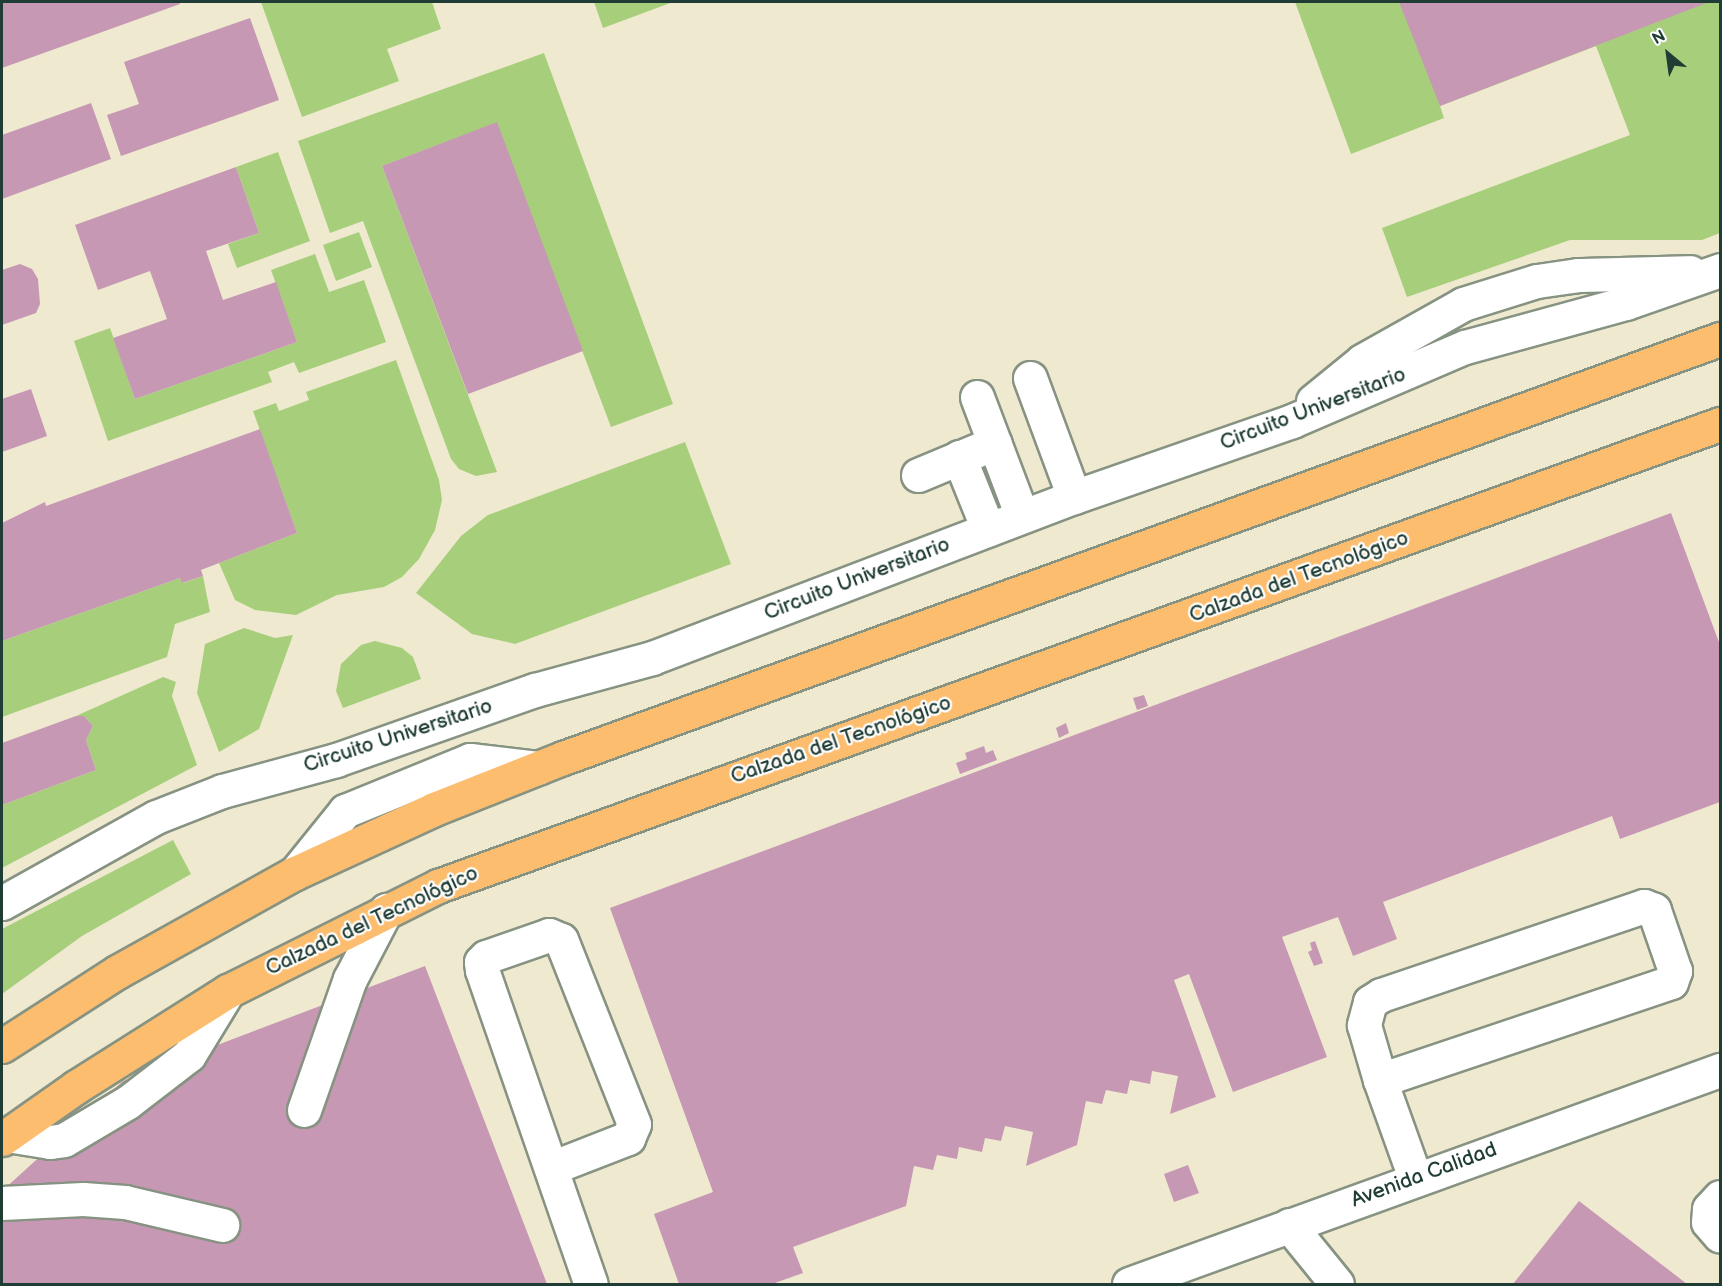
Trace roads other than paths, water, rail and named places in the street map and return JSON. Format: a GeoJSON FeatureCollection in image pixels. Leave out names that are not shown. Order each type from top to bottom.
{"type":"FeatureCollection","features":[{"type":"Feature","properties":{"kind":"main road"},"geometry":{"type":"LineString","coordinates":[[2,1046],[117,972],[295,873],[434,809],[538,768],[1720,339]]}},
{"type":"Feature","properties":{"kind":"main road","name":"Calzada del Tecnológico"},"geometry":{"type":"LineString","coordinates":[[4,1137],[95,1074],[228,991],[386,910],[534,848],[1069,660],[1720,423]]}},
{"type":"Feature","properties":{"kind":"street","name":"Circuito Universitario"},"geometry":{"type":"LineString","coordinates":[[2,903],[156,818],[222,791],[336,760],[535,690],[652,658],[1022,516],[1292,421],[1465,347],[1626,303],[1718,270]]}},
{"type":"Feature","properties":{"kind":"street"},"geometry":{"type":"LineString","coordinates":[[1292,421],[1362,361],[1463,304],[1537,280],[1578,275],[1718,270]]}},
{"type":"Feature","properties":{"kind":"street"},"geometry":{"type":"LineString","coordinates":[[1030,378],[1074,497]]}},
{"type":"Feature","properties":{"kind":"street"},"geometry":{"type":"LineString","coordinates":[[977,397],[1022,516]]}},
{"type":"Feature","properties":{"kind":"street"},"geometry":{"type":"LineString","coordinates":[[918,475],[995,443]]}},
{"type":"Feature","properties":{"kind":"street"},"geometry":{"type":"LineString","coordinates":[[959,457],[988,529]]}},
{"type":"Feature","properties":{"kind":"street"},"geometry":{"type":"LineString","coordinates":[[1380,1080],[1671,982],[1675,971],[1654,910],[1644,906],[1381,995],[1364,1012],[1364,1025],[1380,1080],[1414,1178]]}},
{"type":"Feature","properties":{"kind":"street"},"geometry":{"type":"LineString","coordinates":[[304,1110],[350,979],[386,910]]}},
{"type":"Feature","properties":{"kind":"street"},"geometry":{"type":"LineString","coordinates":[[551,1168],[628,1138],[634,1124],[561,940],[549,935],[486,957],[481,962],[551,1168],[591,1284]]}},
{"type":"Feature","properties":{"kind":"street","name":"Avenida Calidad"},"geometry":{"type":"LineString","coordinates":[[1129,1284],[1414,1178],[1720,1070]]}},
{"type":"Feature","properties":{"kind":"street"},"geometry":{"type":"LineString","coordinates":[[1720,1197],[1709,1209],[1708,1222],[1720,1236]]}},
{"type":"Feature","properties":{"kind":"street"},"geometry":{"type":"LineString","coordinates":[[2,1203],[83,1199],[125,1202],[222,1225]]}},
{"type":"Feature","properties":{"kind":"street"},"geometry":{"type":"LineString","coordinates":[[1289,1225],[1337,1284]]}}]}
